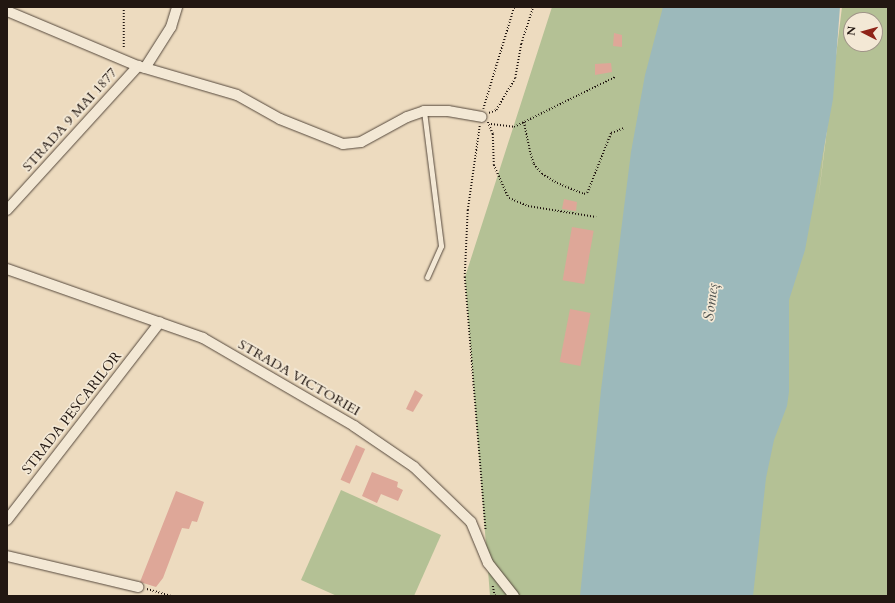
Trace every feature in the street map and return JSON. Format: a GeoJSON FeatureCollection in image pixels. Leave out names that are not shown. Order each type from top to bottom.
{"type":"FeatureCollection","features":[{"type":"Feature","properties":{"kind":"street","name":"STRADA 9 MAI 1877"},"geometry":{"type":"LineString","coordinates":[[7,210],[141,67],[171,27],[177,7]]}},
{"type":"Feature","properties":{"kind":"street"},"geometry":{"type":"LineString","coordinates":[[7,11],[124,61],[237,95],[280,119],[343,144],[361,142],[407,117],[424,111],[448,111],[481,116]]}},
{"type":"Feature","properties":{"kind":"street","name":"STRADA VICTORIEI"},"geometry":{"type":"LineString","coordinates":[[7,269],[203,338],[354,426],[414,467],[471,522],[488,563],[514,596]]}},
{"type":"Feature","properties":{"kind":"street","name":"STRADA PESCARILOR"},"geometry":{"type":"LineString","coordinates":[[7,520],[160,322]]}},
{"type":"Feature","properties":{"kind":"street"},"geometry":{"type":"LineString","coordinates":[[7,556],[138,587]]}},
{"type":"Feature","properties":{"kind":"lane"},"geometry":{"type":"LineString","coordinates":[[424,111],[441,246],[427,277]]}},
{"type":"Feature","properties":{"kind":"path"},"geometry":{"type":"LineString","coordinates":[[124,7],[124,61]]}},
{"type":"Feature","properties":{"kind":"path"},"geometry":{"type":"LineString","coordinates":[[486,531],[465,277],[468,210],[481,116],[514,7]]}},
{"type":"Feature","properties":{"kind":"path"},"geometry":{"type":"LineString","coordinates":[[481,116],[496,110],[515,78],[521,44],[533,7]]}},
{"type":"Feature","properties":{"kind":"path"},"geometry":{"type":"LineString","coordinates":[[490,124],[514,127],[615,77]]}},
{"type":"Feature","properties":{"kind":"path"},"geometry":{"type":"LineString","coordinates":[[481,116],[490,124],[493,134],[494,165],[509,198],[528,206],[596,217]]}},
{"type":"Feature","properties":{"kind":"path"},"geometry":{"type":"LineString","coordinates":[[524,122],[534,164],[542,174],[557,184],[584,194],[587,193],[611,133],[624,128]]}},
{"type":"Feature","properties":{"kind":"path"},"geometry":{"type":"LineString","coordinates":[[138,587],[172,596]]}},
{"type":"Feature","properties":{"kind":"green space"},"geometry":{"type":"Polygon","coordinates":[[[552,7],[711,7],[838,30],[818,202],[842,7],[888,7],[888,596],[490,596],[465,277],[552,7]]]}},
{"type":"Feature","properties":{"kind":"green space"},"geometry":{"type":"Polygon","coordinates":[[[341,490],[441,535],[414,596],[337,596],[301,580],[341,490]]]}},
{"type":"Feature","properties":{"kind":"water","name":"Someș"},"geometry":{"type":"Polygon","coordinates":[[[663,7],[840,7],[833,99],[805,250],[789,300],[789,392],[787,406],[774,440],[766,478],[753,596],[580,596],[601,390],[631,152],[645,75],[663,7]]]}},
{"type":"Feature","properties":{"kind":"building"},"geometry":{"type":"Polygon","coordinates":[[[614,33],[622,35],[622,47],[613,46],[614,33]]]}},
{"type":"Feature","properties":{"kind":"building"},"geometry":{"type":"Polygon","coordinates":[[[611,63],[612,72],[595,75],[595,64],[611,63]]]}},
{"type":"Feature","properties":{"kind":"building"},"geometry":{"type":"Polygon","coordinates":[[[564,199],[577,202],[576,211],[562,209],[564,199]]]}},
{"type":"Feature","properties":{"kind":"building"},"geometry":{"type":"Polygon","coordinates":[[[572,227],[594,231],[584,284],[563,280],[572,227]]]}},
{"type":"Feature","properties":{"kind":"building"},"geometry":{"type":"Polygon","coordinates":[[[570,309],[591,313],[580,366],[560,362],[570,309]]]}},
{"type":"Feature","properties":{"kind":"building"},"geometry":{"type":"Polygon","coordinates":[[[415,390],[423,395],[413,412],[406,409],[415,390]]]}},
{"type":"Feature","properties":{"kind":"building"},"geometry":{"type":"Polygon","coordinates":[[[356,445],[365,449],[350,484],[341,480],[356,445]]]}},
{"type":"Feature","properties":{"kind":"building"},"geometry":{"type":"Polygon","coordinates":[[[372,472],[398,482],[397,487],[403,490],[398,501],[381,494],[377,503],[362,496],[372,472]]]}},
{"type":"Feature","properties":{"kind":"building"},"geometry":{"type":"Polygon","coordinates":[[[176,491],[204,502],[197,522],[192,521],[189,529],[182,528],[163,578],[156,587],[140,582],[176,491]]]}}]}
